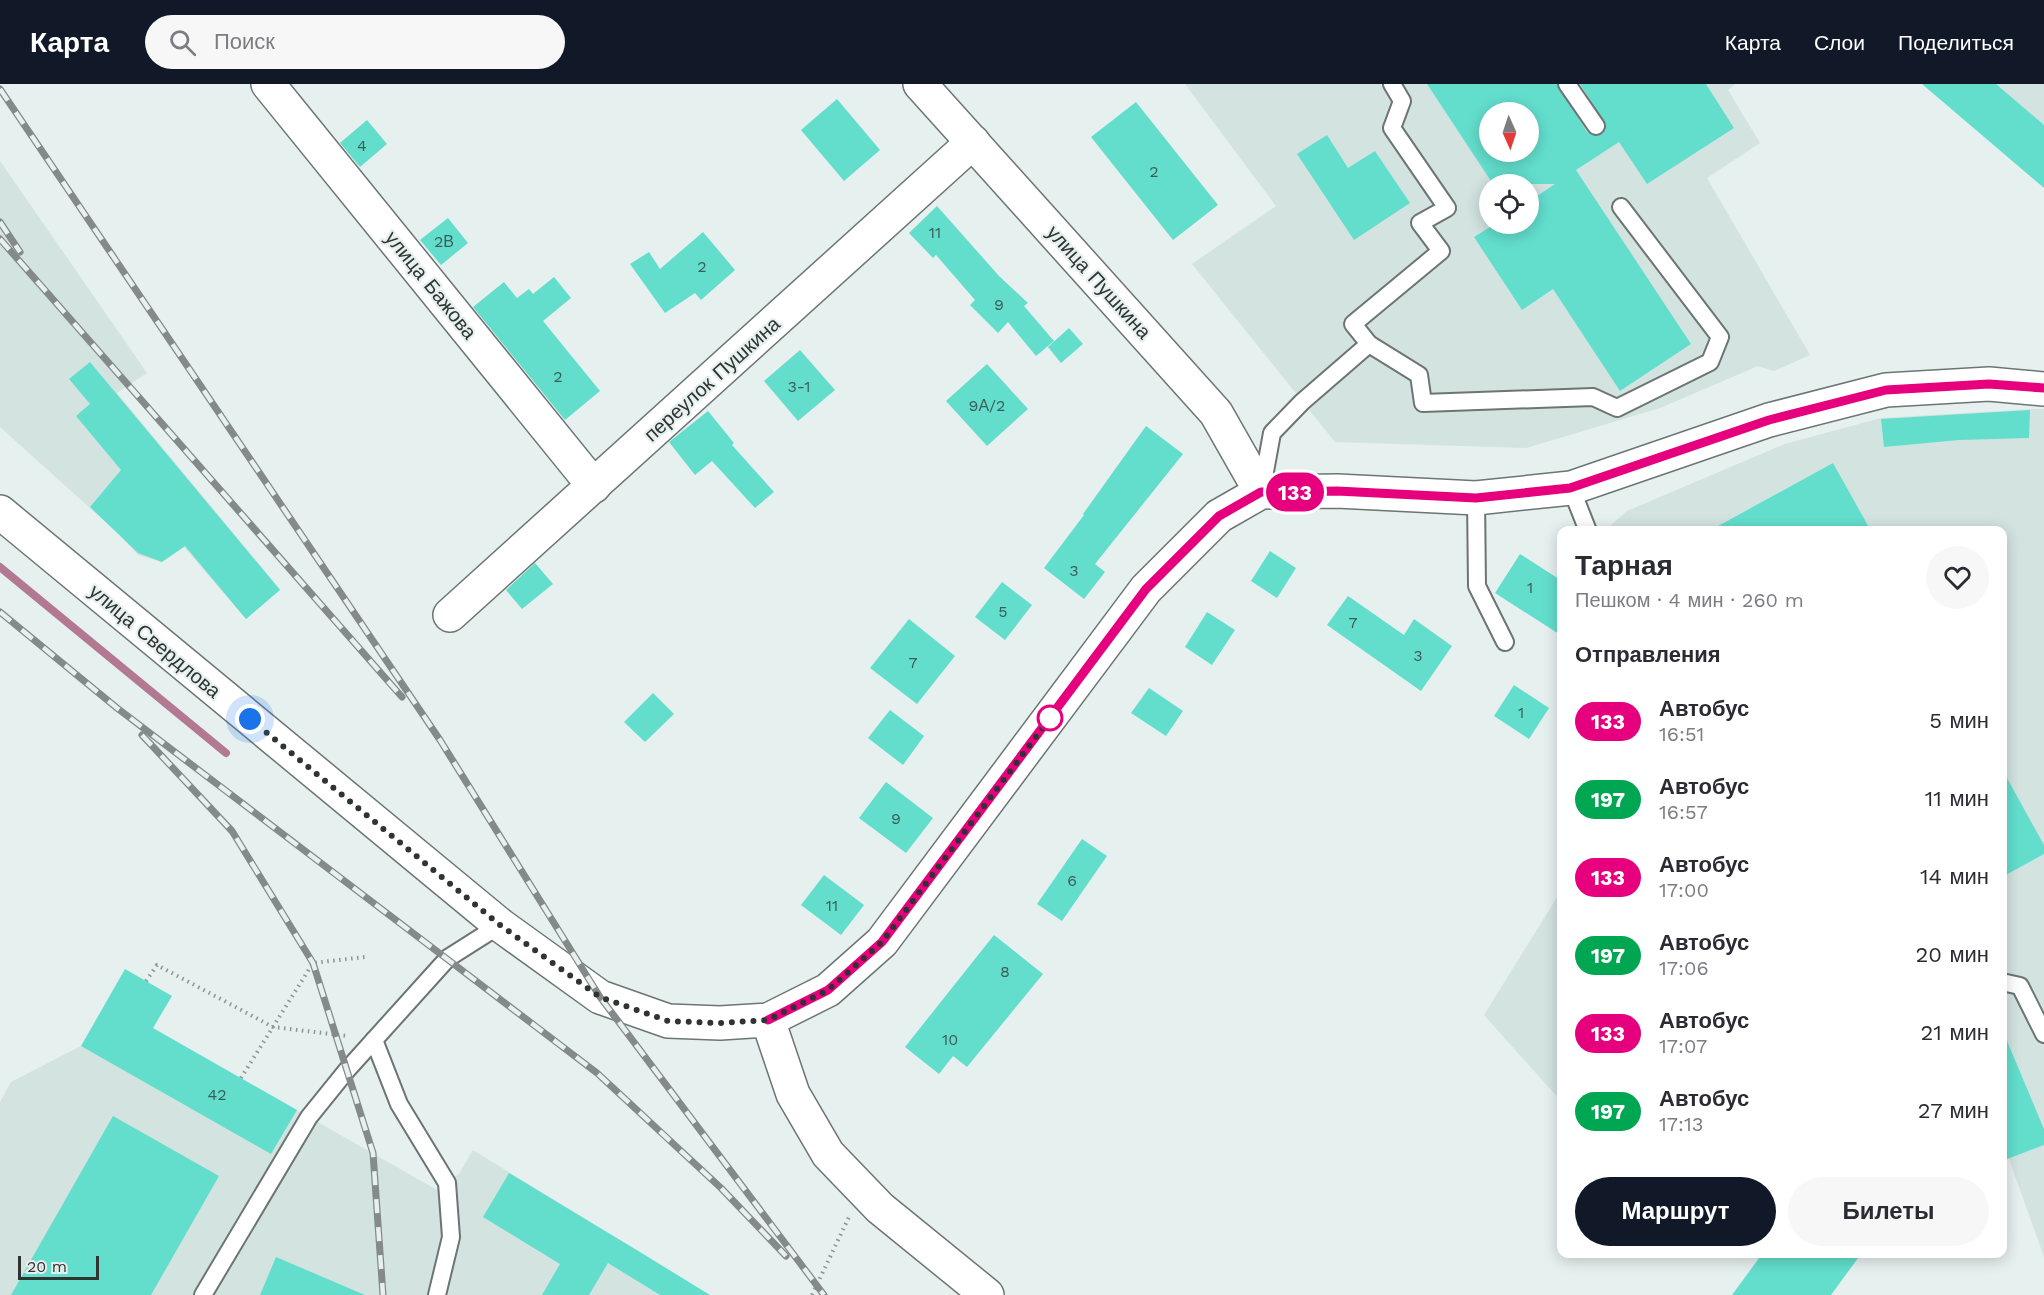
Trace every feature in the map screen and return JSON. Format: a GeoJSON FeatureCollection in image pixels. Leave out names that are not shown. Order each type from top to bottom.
{"type":"FeatureCollection","features":[{"type":"Feature","properties":{"kind":"main road","name":"улица Бажова"},"geometry":{"type":"LineString","coordinates":[[268,84],[594,486]]}},
{"type":"Feature","properties":{"kind":"main road","name":"улица Пушкина"},"geometry":{"type":"LineString","coordinates":[[920,84],[1216,413],[1261,492]]}},
{"type":"Feature","properties":{"kind":"main road","name":"переулок Пушкина"},"geometry":{"type":"LineString","coordinates":[[450,615],[973,142]]}},
{"type":"Feature","properties":{"kind":"main road"},"geometry":{"type":"LineString","coordinates":[[987,1295],[880,1208],[828,1154],[793,1094],[768,1020],[828,990],[882,942],[1146,589],[1219,516],[1261,492],[1337,491],[1476,498],[1570,488],[1769,420],[1886,390],[1989,384],[2044,388]]}},
{"type":"Feature","properties":{"kind":"main road","name":"улица Свердлова"},"geometry":{"type":"LineString","coordinates":[[0,512],[500,925],[600,997],[668,1021],[720,1023],[768,1020]]}},
{"type":"Feature","properties":{"kind":"lane"},"geometry":{"type":"LineString","coordinates":[[1392,84],[1402,101],[1392,128],[1447,208],[1420,223],[1441,251],[1353,324],[1369,344],[1419,375],[1423,403],[1593,397],[1617,408],[1710,362],[1720,338],[1621,207]]}},
{"type":"Feature","properties":{"kind":"lane"},"geometry":{"type":"LineString","coordinates":[[1567,84],[1596,126]]}},
{"type":"Feature","properties":{"kind":"lane"},"geometry":{"type":"LineString","coordinates":[[1261,492],[1272,434],[1302,402],[1369,344]]}},
{"type":"Feature","properties":{"kind":"lane"},"geometry":{"type":"LineString","coordinates":[[1570,488],[1586,526]]}},
{"type":"Feature","properties":{"kind":"lane"},"geometry":{"type":"LineString","coordinates":[[1476,498],[1477,586],[1504,642]]}},
{"type":"Feature","properties":{"kind":"lane"},"geometry":{"type":"LineString","coordinates":[[203,1295],[309,1117],[448,958],[500,925]]}},
{"type":"Feature","properties":{"kind":"lane"},"geometry":{"type":"LineString","coordinates":[[2007,983],[2020,986],[2044,1034]]}},
{"type":"Feature","properties":{"kind":"lane"},"geometry":{"type":"LineString","coordinates":[[374,1040],[399,1104],[447,1183],[451,1237],[437,1295]]}},
{"type":"Feature","properties":{"kind":"path"},"geometry":{"type":"LineString","coordinates":[[241,1078],[313,963],[365,957]]}},
{"type":"Feature","properties":{"kind":"path"},"geometry":{"type":"LineString","coordinates":[[146,981],[157,964],[273,1027],[374,1040]]}},
{"type":"Feature","properties":{"kind":"path"},"geometry":{"type":"LineString","coordinates":[[812,1295],[863,1190]]}},
{"type":"Feature","properties":{"kind":"shaded area"},"geometry":{"type":"Polygon","coordinates":[[[1185,84],[1735,84],[1728,90],[1760,143],[1707,178],[1810,355],[1774,371],[1758,366],[1660,408],[1526,448],[1335,442],[1192,264],[1276,206],[1185,84]]]}},
{"type":"Feature","properties":{"kind":"shaded area"},"geometry":{"type":"Polygon","coordinates":[[[1922,84],[2044,84],[2044,182],[1922,84]]]}},
{"type":"Feature","properties":{"kind":"shaded area"},"geometry":{"type":"Polygon","coordinates":[[[0,161],[147,373],[117,393],[280,589],[246,619],[184,547],[162,562],[138,555],[120,535],[0,427],[0,161]]]}},
{"type":"Feature","properties":{"kind":"shaded area"},"geometry":{"type":"Polygon","coordinates":[[[2044,409],[2044,1257],[2007,1153],[2007,526],[1610,526],[1627,511],[1785,444],[1881,418],[2044,409]]]}},
{"type":"Feature","properties":{"kind":"shaded area"},"geometry":{"type":"Polygon","coordinates":[[[1557,897],[1557,1097],[1484,1015],[1557,897]]]}},
{"type":"Feature","properties":{"kind":"shaded area"},"geometry":{"type":"Polygon","coordinates":[[[128,1014],[437,1190],[459,1174],[473,1150],[709,1295],[0,1295],[0,1102],[11,1082],[81,1046],[128,1014]]]}},
{"type":"Feature","properties":{"kind":"building"},"geometry":{"type":"Polygon","coordinates":[[[1427,84],[1557,84],[1587,132],[1596,136],[1602,134],[1606,125],[1580,84],[1706,84],[1734,128],[1647,184],[1619,142],[1576,170],[1691,344],[1620,391],[1553,289],[1522,310],[1474,237],[1479,234],[1539,234],[1539,195],[1555,184],[1539,184],[1539,174],[1486,174],[1427,84]]]}},
{"type":"Feature","properties":{"kind":"building"},"geometry":{"type":"Polygon","coordinates":[[[1922,84],[1996,84],[2044,125],[2044,188],[1922,84]]]}},
{"type":"Feature","properties":{"kind":"building"},"geometry":{"type":"Polygon","coordinates":[[[837,99],[880,150],[844,181],[801,130],[837,99]]]}},
{"type":"Feature","properties":{"kind":"building"},"geometry":{"type":"Polygon","coordinates":[[[1136,102],[1218,205],[1173,240],[1091,137],[1136,102]]]}},
{"type":"Feature","properties":{"kind":"building"},"geometry":{"type":"Polygon","coordinates":[[[367,120],[387,144],[360,167],[340,143],[367,120]]]}},
{"type":"Feature","properties":{"kind":"building"},"geometry":{"type":"Polygon","coordinates":[[[1327,135],[1348,168],[1375,151],[1410,203],[1354,240],[1297,154],[1327,135]]]}},
{"type":"Feature","properties":{"kind":"building"},"geometry":{"type":"Polygon","coordinates":[[[937,206],[999,276],[1028,303],[1024,306],[1054,341],[1036,356],[1008,322],[998,333],[970,305],[975,300],[936,255],[933,258],[909,233],[937,206]]]}},
{"type":"Feature","properties":{"kind":"building"},"geometry":{"type":"Polygon","coordinates":[[[448,218],[468,243],[441,265],[420,240],[448,218]]]}},
{"type":"Feature","properties":{"kind":"building"},"geometry":{"type":"Polygon","coordinates":[[[703,232],[735,270],[701,300],[695,293],[665,313],[630,264],[649,252],[660,269],[703,232]]]}},
{"type":"Feature","properties":{"kind":"building"},"geometry":{"type":"Polygon","coordinates":[[[554,277],[571,298],[543,321],[600,391],[565,420],[473,307],[504,282],[517,298],[529,289],[533,294],[554,277]]]}},
{"type":"Feature","properties":{"kind":"building"},"geometry":{"type":"Polygon","coordinates":[[[1069,328],[1083,344],[1061,363],[1048,347],[1069,328]]]}},
{"type":"Feature","properties":{"kind":"building"},"geometry":{"type":"Polygon","coordinates":[[[800,350],[835,390],[798,421],[764,381],[800,350]]]}},
{"type":"Feature","properties":{"kind":"building"},"geometry":{"type":"Polygon","coordinates":[[[90,362],[280,590],[246,619],[185,546],[162,562],[138,553],[90,507],[121,470],[76,416],[90,404],[69,379],[90,362]]]}},
{"type":"Feature","properties":{"kind":"building"},"geometry":{"type":"Polygon","coordinates":[[[987,364],[1028,409],[987,446],[946,401],[987,364]]]}},
{"type":"Feature","properties":{"kind":"building"},"geometry":{"type":"Polygon","coordinates":[[[2030,410],[2029,438],[1959,440],[1884,447],[1881,419],[2030,410]]]}},
{"type":"Feature","properties":{"kind":"building"},"geometry":{"type":"Polygon","coordinates":[[[708,411],[734,443],[732,445],[774,492],[755,508],[712,461],[695,475],[669,442],[708,411]]]}},
{"type":"Feature","properties":{"kind":"building"},"geometry":{"type":"Polygon","coordinates":[[[1146,426],[1183,454],[1095,564],[1105,572],[1084,599],[1044,568],[1146,426]]]}},
{"type":"Feature","properties":{"kind":"building"},"geometry":{"type":"Polygon","coordinates":[[[1833,463],[1868,526],[1718,526],[1833,463]]]}},
{"type":"Feature","properties":{"kind":"building"},"geometry":{"type":"Polygon","coordinates":[[[1270,551],[1296,568],[1277,598],[1251,581],[1270,551]]]}},
{"type":"Feature","properties":{"kind":"building"},"geometry":{"type":"Polygon","coordinates":[[[1520,554],[1557,578],[1557,633],[1495,593],[1520,554]]]}},
{"type":"Feature","properties":{"kind":"building"},"geometry":{"type":"Polygon","coordinates":[[[535,563],[553,584],[522,609],[506,590],[535,563]]]}},
{"type":"Feature","properties":{"kind":"building"},"geometry":{"type":"Polygon","coordinates":[[[1002,582],[1032,605],[1005,640],[975,617],[1002,582]]]}},
{"type":"Feature","properties":{"kind":"building"},"geometry":{"type":"Polygon","coordinates":[[[1348,596],[1404,635],[1414,619],[1452,646],[1421,691],[1327,625],[1348,596]]]}},
{"type":"Feature","properties":{"kind":"building"},"geometry":{"type":"Polygon","coordinates":[[[1207,612],[1235,630],[1212,665],[1185,647],[1207,612]]]}},
{"type":"Feature","properties":{"kind":"building"},"geometry":{"type":"Polygon","coordinates":[[[909,619],[955,656],[917,704],[870,668],[909,619]]]}},
{"type":"Feature","properties":{"kind":"building"},"geometry":{"type":"Polygon","coordinates":[[[1514,685],[1549,708],[1529,739],[1494,716],[1514,685]]]}},
{"type":"Feature","properties":{"kind":"building"},"geometry":{"type":"Polygon","coordinates":[[[1149,688],[1183,711],[1166,736],[1131,713],[1149,688]]]}},
{"type":"Feature","properties":{"kind":"building"},"geometry":{"type":"Polygon","coordinates":[[[653,693],[674,714],[645,742],[624,722],[653,693]]]}},
{"type":"Feature","properties":{"kind":"building"},"geometry":{"type":"Polygon","coordinates":[[[890,710],[924,736],[903,765],[868,738],[890,710]]]}},
{"type":"Feature","properties":{"kind":"building"},"geometry":{"type":"Polygon","coordinates":[[[2007,778],[2044,845],[2044,854],[2007,874],[2007,778]]]}},
{"type":"Feature","properties":{"kind":"building"},"geometry":{"type":"Polygon","coordinates":[[[886,782],[933,818],[906,853],[859,818],[886,782]]]}},
{"type":"Feature","properties":{"kind":"building"},"geometry":{"type":"Polygon","coordinates":[[[1082,839],[1107,856],[1062,921],[1037,904],[1082,839]]]}},
{"type":"Feature","properties":{"kind":"building"},"geometry":{"type":"Polygon","coordinates":[[[824,875],[864,905],[841,935],[801,905],[824,875]]]}},
{"type":"Feature","properties":{"kind":"building"},"geometry":{"type":"Polygon","coordinates":[[[994,935],[1043,974],[967,1067],[953,1056],[939,1074],[905,1047],[994,935]]]}},
{"type":"Feature","properties":{"kind":"building"},"geometry":{"type":"Polygon","coordinates":[[[125,969],[172,996],[153,1028],[297,1110],[271,1154],[81,1046],[125,969]]]}},
{"type":"Feature","properties":{"kind":"building"},"geometry":{"type":"Polygon","coordinates":[[[2007,1041],[2044,1129],[2044,1145],[2007,1159],[2007,1041]]]}},
{"type":"Feature","properties":{"kind":"building"},"geometry":{"type":"Polygon","coordinates":[[[113,1116],[219,1176],[151,1295],[11,1295],[113,1116]]]}},
{"type":"Feature","properties":{"kind":"building"},"geometry":{"type":"Polygon","coordinates":[[[509,1173],[710,1295],[660,1295],[608,1263],[589,1295],[542,1295],[560,1264],[483,1217],[509,1173]]]}},
{"type":"Feature","properties":{"kind":"building"},"geometry":{"type":"Polygon","coordinates":[[[276,1257],[365,1295],[260,1295],[276,1257]]]}},
{"type":"Feature","properties":{"kind":"building"},"geometry":{"type":"Polygon","coordinates":[[[1759,1258],[1858,1258],[1831,1295],[1732,1295],[1759,1258]]]}},
{"type":"Feature","properties":{"kind":"waterway"},"geometry":{"type":"LineString","coordinates":[[0,567],[226,753]]}},
{"type":"Feature","properties":{"kind":"railway"},"geometry":{"type":"LineString","coordinates":[[0,89],[440,740],[600,997],[824,1295]]}},
{"type":"Feature","properties":{"kind":"railway"},"geometry":{"type":"LineString","coordinates":[[0,222],[20,252]]}},
{"type":"Feature","properties":{"kind":"railway"},"geometry":{"type":"LineString","coordinates":[[0,239],[402,697]]}},
{"type":"Feature","properties":{"kind":"railway"},"geometry":{"type":"LineString","coordinates":[[0,612],[117,708],[597,1073],[721,1188],[786,1256]]}},
{"type":"Feature","properties":{"kind":"railway"},"geometry":{"type":"LineString","coordinates":[[142,735],[232,831],[313,963],[373,1153],[383,1295]]}},
{"type":"Feature","properties":{"kind":"bus line","name":"133"},"geometry":{"type":"LineString","coordinates":[[768,1020],[828,990],[882,942],[1146,589],[1219,516],[1261,492],[1337,491],[1476,498],[1570,488],[1769,420],[1886,390],[1989,384],[2044,388]]}},
{"type":"Feature","properties":{"kind":"route"},"geometry":{"type":"LineString","coordinates":[[250,719],[500,925],[600,997],[668,1021],[720,1023],[768,1020],[828,990],[882,942],[1050,718]]}}]}
